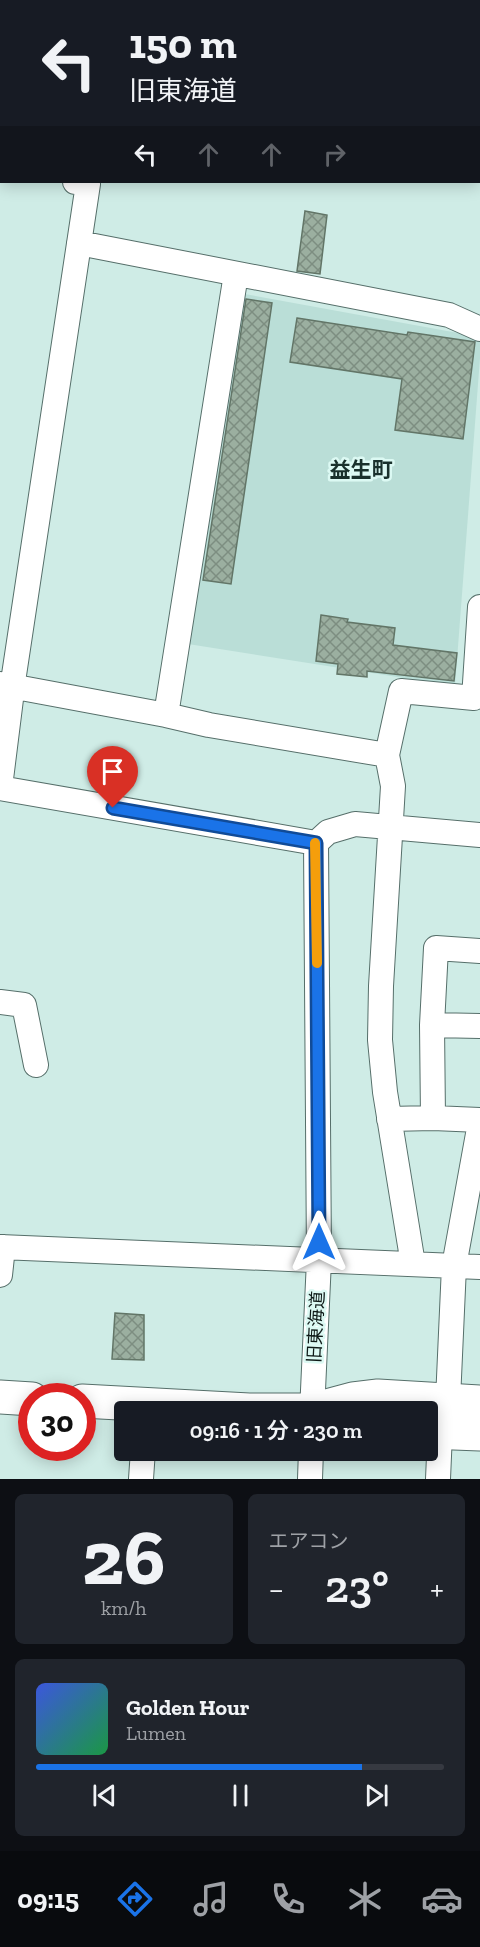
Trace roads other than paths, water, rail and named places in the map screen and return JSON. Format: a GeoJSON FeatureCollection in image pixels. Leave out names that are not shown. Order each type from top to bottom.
{"type":"FeatureCollection","features":[{"type":"Feature","properties":{"kind":"highway"},"geometry":{"type":"LineString","coordinates":[[346,1401],[378,1396],[480,1402]]}},
{"type":"Feature","properties":{"kind":"highway"},"geometry":{"type":"LineString","coordinates":[[0,1397],[18,1398]]}},
{"type":"Feature","properties":{"kind":"highway"},"geometry":{"type":"LineString","coordinates":[[96,1403],[114,1405]]}},
{"type":"Feature","properties":{"kind":"highway"},"geometry":{"type":"LineString","coordinates":[[438,1432],[480,1434]]}},
{"type":"Feature","properties":{"kind":"street"},"geometry":{"type":"LineString","coordinates":[[82,183],[88,184],[7,686],[0,788],[316,843],[328,832],[355,824],[480,835]]}},
{"type":"Feature","properties":{"kind":"street"},"geometry":{"type":"LineString","coordinates":[[79,243],[449,315],[480,329]]}},
{"type":"Feature","properties":{"kind":"street"},"geometry":{"type":"LineString","coordinates":[[166,715],[236,274]]}},
{"type":"Feature","properties":{"kind":"street"},"geometry":{"type":"LineString","coordinates":[[413,1264],[389,1119],[380,1040],[393,786],[387,754],[400,691],[474,698],[480,607]]}},
{"type":"Feature","properties":{"kind":"street"},"geometry":{"type":"LineString","coordinates":[[7,686],[209,725],[387,754]]}},
{"type":"Feature","properties":{"kind":"street","name":"旧東海道"},"geometry":{"type":"LineString","coordinates":[[313,1401],[319,1260],[316,843]]}},
{"type":"Feature","properties":{"kind":"street"},"geometry":{"type":"LineString","coordinates":[[433,1118],[432,1025],[436,948],[480,951]]}},
{"type":"Feature","properties":{"kind":"street"},"geometry":{"type":"LineString","coordinates":[[0,1002],[24,1005],[36,1065]]}},
{"type":"Feature","properties":{"kind":"street"},"geometry":{"type":"LineString","coordinates":[[432,1025],[480,1026]]}},
{"type":"Feature","properties":{"kind":"street"},"geometry":{"type":"LineString","coordinates":[[389,1119],[433,1118],[480,1122],[454,1266],[447,1400]]}},
{"type":"Feature","properties":{"kind":"street"},"geometry":{"type":"LineString","coordinates":[[0,1275],[1,1247],[480,1267]]}},
{"type":"Feature","properties":{"kind":"street"},"geometry":{"type":"LineString","coordinates":[[141,1479],[142,1461]]}},
{"type":"Feature","properties":{"kind":"street"},"geometry":{"type":"LineString","coordinates":[[310,1479],[311,1461]]}},
{"type":"Feature","properties":{"kind":"street"},"geometry":{"type":"LineString","coordinates":[[436,1461],[438,1479]]}},
{"type":"Feature","properties":{"kind":"district","name":"益生町"},"geometry":{"type":"Point","coordinates":[361,469]}}]}
